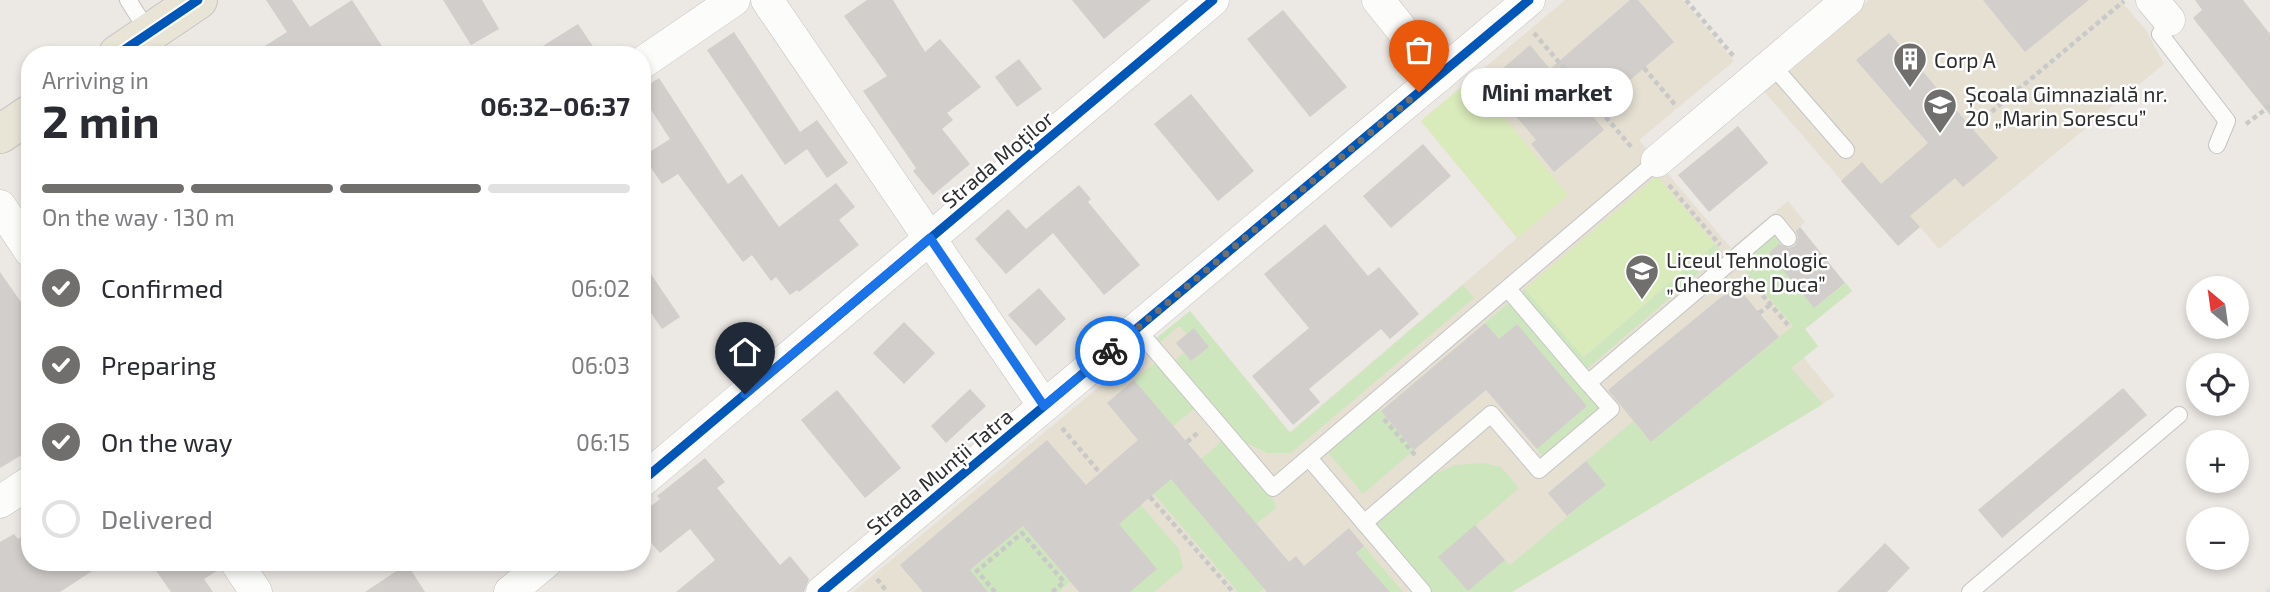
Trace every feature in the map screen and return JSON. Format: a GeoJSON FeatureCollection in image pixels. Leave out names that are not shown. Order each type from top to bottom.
{"type":"FeatureCollection","features":[{"type":"Feature","properties":{"kind":"main road"},"geometry":{"type":"LineString","coordinates":[[130,46],[198,0]]}},
{"type":"Feature","properties":{"kind":"main road"},"geometry":{"type":"LineString","coordinates":[[0,134],[21,120]]}},
{"type":"Feature","properties":{"kind":"street"},"geometry":{"type":"LineString","coordinates":[[651,57],[734,0]]}},
{"type":"Feature","properties":{"kind":"street"},"geometry":{"type":"LineString","coordinates":[[767,0],[1044,406]]}},
{"type":"Feature","properties":{"kind":"street","name":"Strada Moților"},"geometry":{"type":"LineString","coordinates":[[651,473],[1213,0]]}},
{"type":"Feature","properties":{"kind":"street"},"geometry":{"type":"LineString","coordinates":[[1378,0],[1439,76]]}},
{"type":"Feature","properties":{"kind":"street"},"geometry":{"type":"LineString","coordinates":[[1653,165],[1847,0]]}},
{"type":"Feature","properties":{"kind":"street","name":"Strada Munții Tatra"},"geometry":{"type":"LineString","coordinates":[[822,592],[1522,6]]}},
{"type":"Feature","properties":{"kind":"street"},"geometry":{"type":"LineString","coordinates":[[0,206],[21,238]]}},
{"type":"Feature","properties":{"kind":"street"},"geometry":{"type":"LineString","coordinates":[[0,502],[21,488]]}},
{"type":"Feature","properties":{"kind":"street"},"geometry":{"type":"LineString","coordinates":[[242,571],[257,592]]}},
{"type":"Feature","properties":{"kind":"street"},"geometry":{"type":"LineString","coordinates":[[510,592],[535,571]]}},
{"type":"Feature","properties":{"kind":"lane"},"geometry":{"type":"LineString","coordinates":[[128,0],[149,33]]}},
{"type":"Feature","properties":{"kind":"lane"},"geometry":{"type":"LineString","coordinates":[[2161,10],[2160,34],[2227,121],[2217,145]]}},
{"type":"Feature","properties":{"kind":"lane"},"geometry":{"type":"LineString","coordinates":[[1762,72],[1846,149]]}},
{"type":"Feature","properties":{"kind":"lane"},"geometry":{"type":"LineString","coordinates":[[1137,329],[1273,488],[1653,165]]}},
{"type":"Feature","properties":{"kind":"lane"},"geometry":{"type":"LineString","coordinates":[[1588,383],[1776,223],[1788,238]]}},
{"type":"Feature","properties":{"kind":"lane"},"geometry":{"type":"LineString","coordinates":[[1364,523],[1491,414],[1539,470],[1611,409],[1508,289]]}},
{"type":"Feature","properties":{"kind":"lane"},"geometry":{"type":"LineString","coordinates":[[1970,592],[2179,415]]}},
{"type":"Feature","properties":{"kind":"lane"},"geometry":{"type":"LineString","coordinates":[[1309,458],[1423,592]]}},
{"type":"Feature","properties":{"kind":"path"},"geometry":{"type":"LineString","coordinates":[[1686,0],[1762,72]]}},
{"type":"Feature","properties":{"kind":"path"},"geometry":{"type":"LineString","coordinates":[[1972,128],[2125,0]]}},
{"type":"Feature","properties":{"kind":"path"},"geometry":{"type":"LineString","coordinates":[[1522,6],[1575,81],[1653,165]]}},
{"type":"Feature","properties":{"kind":"path"},"geometry":{"type":"LineString","coordinates":[[1644,68],[1696,129]]}},
{"type":"Feature","properties":{"kind":"path"},"geometry":{"type":"LineString","coordinates":[[1562,93],[1575,81]]}},
{"type":"Feature","properties":{"kind":"path"},"geometry":{"type":"LineString","coordinates":[[1759,313],[1770,305]]}},
{"type":"Feature","properties":{"kind":"path"},"geometry":{"type":"LineString","coordinates":[[1371,405],[1416,457]]}},
{"type":"Feature","properties":{"kind":"path"},"geometry":{"type":"LineString","coordinates":[[1044,406],[1100,473]]}},
{"type":"Feature","properties":{"kind":"path"},"geometry":{"type":"LineString","coordinates":[[1150,498],[1233,592]]}},
{"type":"Feature","properties":{"kind":"path"},"geometry":{"type":"LineString","coordinates":[[995,592],[975,569],[1021,531],[1065,583],[1052,592]]}},
{"type":"Feature","properties":{"kind":"shaded area","name":"Liceul Tehnologic „Gheorghe Duca”"},"geometry":{"type":"Polygon","coordinates":[[[1565,0],[1683,0],[1734,61],[1639,140],[1731,248],[1788,201],[1805,222],[1800,227],[1852,291],[1805,329],[1818,346],[1804,358],[1835,396],[1512,592],[853,592],[1190,311],[1290,432],[1517,238],[1421,121],[1565,0]]]}},
{"type":"Feature","properties":{"kind":"shaded area","name":"Școala Gimnazială nr. 20 „Marin Sorescu”"},"geometry":{"type":"Polygon","coordinates":[[[1869,0],[2120,0],[2146,30],[2164,64],[1939,249],[1920,227],[1898,246],[1763,90],[1869,0]]]}},
{"type":"Feature","properties":{"kind":"green space"},"geometry":{"type":"Polygon","coordinates":[[[1472,78],[1568,195],[1518,238],[1421,121],[1472,78]]]}},
{"type":"Feature","properties":{"kind":"green space"},"geometry":{"type":"Polygon","coordinates":[[[1657,176],[1715,244],[1583,357],[1525,289],[1657,176]]]}},
{"type":"Feature","properties":{"kind":"green space"},"geometry":{"type":"Polygon","coordinates":[[[1772,234],[1781,243],[1769,253],[1814,308],[1846,283],[1852,291],[1805,329],[1818,346],[1791,368],[1823,404],[1512,592],[1429,592],[1372,526],[1432,475],[1455,465],[1484,463],[1501,467],[1519,488],[1439,557],[1468,591],[1505,560],[1510,565],[1605,485],[1586,461],[1633,421],[1651,442],[1793,326],[1738,262],[1772,234]]]}},
{"type":"Feature","properties":{"kind":"green space"},"geometry":{"type":"Polygon","coordinates":[[[1715,244],[1722,253],[1587,369],[1521,292],[1525,289],[1584,357],[1715,244]]]}},
{"type":"Feature","properties":{"kind":"green space"},"geometry":{"type":"Polygon","coordinates":[[[1463,285],[1474,298],[1291,453],[1268,453],[1246,443],[1175,360],[1184,353],[1192,361],[1209,347],[1194,328],[1187,334],[1179,326],[1158,344],[1154,340],[1190,311],[1290,433],[1463,285]]]}},
{"type":"Feature","properties":{"kind":"green space"},"geometry":{"type":"Polygon","coordinates":[[[1510,302],[1603,412],[1545,460],[1537,449],[1587,406],[1517,324],[1499,339],[1485,323],[1510,302]]]}},
{"type":"Feature","properties":{"kind":"green space"},"geometry":{"type":"Polygon","coordinates":[[[1156,362],[1195,408],[1173,426],[1134,380],[1156,362]]]}},
{"type":"Feature","properties":{"kind":"green space"},"geometry":{"type":"Polygon","coordinates":[[[1376,406],[1414,450],[1363,494],[1326,450],[1376,406]]]}},
{"type":"Feature","properties":{"kind":"green space"},"geometry":{"type":"Polygon","coordinates":[[[1223,440],[1274,501],[1276,508],[1256,524],[1201,459],[1223,440]]]}},
{"type":"Feature","properties":{"kind":"green space"},"geometry":{"type":"Polygon","coordinates":[[[1171,479],[1264,588],[1259,592],[1238,592],[1154,494],[1171,479]]]}},
{"type":"Feature","properties":{"kind":"green space"},"geometry":{"type":"Polygon","coordinates":[[[1141,505],[1179,549],[1183,568],[1154,592],[1129,592],[1119,524],[1141,505]]]}},
{"type":"Feature","properties":{"kind":"green space"},"geometry":{"type":"Polygon","coordinates":[[[1023,526],[1070,582],[1059,592],[988,592],[970,571],[1023,526]]]}},
{"type":"Feature","properties":{"kind":"green space"},"geometry":{"type":"Polygon","coordinates":[[[1364,546],[1403,592],[1390,592],[1356,553],[1364,546]]]}},
{"type":"Feature","properties":{"kind":"building"},"geometry":{"type":"Polygon","coordinates":[[[266,0],[292,0],[310,27],[352,0],[382,46],[265,46],[287,32],[266,0]]]}},
{"type":"Feature","properties":{"kind":"building"},"geometry":{"type":"Polygon","coordinates":[[[443,0],[482,0],[499,29],[471,45],[443,0]]]}},
{"type":"Feature","properties":{"kind":"building"},"geometry":{"type":"Polygon","coordinates":[[[867,0],[893,0],[925,52],[940,39],[981,87],[947,113],[953,120],[942,129],[970,164],[933,195],[913,171],[916,168],[863,91],[887,76],[844,16],[867,0]]]}},
{"type":"Feature","properties":{"kind":"building"},"geometry":{"type":"Polygon","coordinates":[[[1072,0],[1151,0],[1104,39],[1072,0]]]}},
{"type":"Feature","properties":{"kind":"building"},"geometry":{"type":"Polygon","coordinates":[[[1630,0],[1638,0],[1674,42],[1591,114],[1604,130],[1554,172],[1531,144],[1536,140],[1508,107],[1504,110],[1482,86],[1530,45],[1550,69],[1630,0]]]}},
{"type":"Feature","properties":{"kind":"building"},"geometry":{"type":"Polygon","coordinates":[[[1983,0],[2089,0],[2025,52],[1983,0]]]}},
{"type":"Feature","properties":{"kind":"building"},"geometry":{"type":"Polygon","coordinates":[[[2195,0],[2243,0],[2270,34],[2270,115],[2193,18],[2202,10],[2195,0]]]}},
{"type":"Feature","properties":{"kind":"building"},"geometry":{"type":"Polygon","coordinates":[[[1283,10],[1347,87],[1310,117],[1247,39],[1283,10]]]}},
{"type":"Feature","properties":{"kind":"building"},"geometry":{"type":"Polygon","coordinates":[[[578,24],[593,46],[543,46],[578,24]]]}},
{"type":"Feature","properties":{"kind":"building"},"geometry":{"type":"Polygon","coordinates":[[[734,32],[800,132],[817,120],[848,163],[827,178],[807,149],[785,165],[707,50],[734,32]]]}},
{"type":"Feature","properties":{"kind":"building","name":"Corp A"},"geometry":{"type":"Polygon","coordinates":[[[1889,33],[1998,158],[1963,187],[1955,178],[1910,216],[1920,227],[1898,246],[1841,181],[1862,162],[1881,184],[1928,143],[1856,60],[1889,33]]]}},
{"type":"Feature","properties":{"kind":"building"},"geometry":{"type":"Polygon","coordinates":[[[1019,59],[1042,89],[1017,107],[995,77],[1019,59]]]}},
{"type":"Feature","properties":{"kind":"building"},"geometry":{"type":"Polygon","coordinates":[[[659,78],[728,184],[742,174],[779,227],[836,183],[855,207],[839,220],[859,245],[799,292],[797,290],[790,295],[776,277],[771,281],[752,255],[743,262],[678,174],[662,184],[651,168],[651,151],[670,139],[651,110],[651,83],[659,78]]]}},
{"type":"Feature","properties":{"kind":"building"},"geometry":{"type":"Polygon","coordinates":[[[1191,94],[1254,171],[1218,201],[1154,124],[1191,94]]]}},
{"type":"Feature","properties":{"kind":"building"},"geometry":{"type":"Polygon","coordinates":[[[1738,126],[1768,163],[1709,212],[1678,175],[1738,126]]]}},
{"type":"Feature","properties":{"kind":"building"},"geometry":{"type":"Polygon","coordinates":[[[1423,144],[1451,176],[1391,228],[1363,196],[1423,144]]]}},
{"type":"Feature","properties":{"kind":"building"},"geometry":{"type":"Polygon","coordinates":[[[1079,185],[1091,199],[1088,202],[1140,265],[1104,295],[1053,233],[1006,274],[975,239],[1008,209],[1026,229],[1079,185]]]}},
{"type":"Feature","properties":{"kind":"building"},"geometry":{"type":"Polygon","coordinates":[[[1325,224],[1368,276],[1379,267],[1419,314],[1390,339],[1381,329],[1309,389],[1320,402],[1293,425],[1252,376],[1309,328],[1264,274],[1325,224]]]}},
{"type":"Feature","properties":{"kind":"building"},"geometry":{"type":"Polygon","coordinates":[[[1800,227],[1845,283],[1814,308],[1769,253],[1779,244],[1789,248],[1795,246],[1798,237],[1796,231],[1800,227]]]}},
{"type":"Feature","properties":{"kind":"building"},"geometry":{"type":"Polygon","coordinates":[[[0,272],[21,302],[21,455],[0,468],[0,272]]]}},
{"type":"Feature","properties":{"kind":"building"},"geometry":{"type":"Polygon","coordinates":[[[651,274],[680,317],[662,329],[651,313],[651,274]]]}},
{"type":"Feature","properties":{"kind":"building"},"geometry":{"type":"Polygon","coordinates":[[[1736,285],[1779,337],[1651,442],[1608,390],[1736,285]]]}},
{"type":"Feature","properties":{"kind":"building"},"geometry":{"type":"Polygon","coordinates":[[[1039,288],[1066,319],[1036,346],[1008,315],[1039,288]]]}},
{"type":"Feature","properties":{"kind":"building"},"geometry":{"type":"Polygon","coordinates":[[[904,322],[935,353],[904,384],[873,353],[904,322]]]}},
{"type":"Feature","properties":{"kind":"building"},"geometry":{"type":"Polygon","coordinates":[[[1485,323],[1499,339],[1517,324],[1587,406],[1537,449],[1486,390],[1414,450],[1381,411],[1485,323]]]}},
{"type":"Feature","properties":{"kind":"building"},"geometry":{"type":"Polygon","coordinates":[[[1194,328],[1209,347],[1191,361],[1176,343],[1194,328]]]}},
{"type":"Feature","properties":{"kind":"building"},"geometry":{"type":"Polygon","coordinates":[[[1134,380],[1289,562],[1296,556],[1304,566],[1349,528],[1364,546],[1356,553],[1390,592],[1267,592],[1171,479],[1119,524],[1157,569],[1130,592],[1079,592],[1023,526],[970,570],[988,592],[923,592],[900,565],[1047,440],[1086,485],[1138,440],[1107,403],[1134,380]]]}},
{"type":"Feature","properties":{"kind":"building"},"geometry":{"type":"Polygon","coordinates":[[[2123,388],[2147,415],[2002,538],[1978,510],[2123,388]]]}},
{"type":"Feature","properties":{"kind":"building"},"geometry":{"type":"Polygon","coordinates":[[[970,389],[986,406],[946,443],[931,426],[970,389]]]}},
{"type":"Feature","properties":{"kind":"building"},"geometry":{"type":"Polygon","coordinates":[[[837,390],[901,468],[865,498],[801,420],[837,390]]]}},
{"type":"Feature","properties":{"kind":"building"},"geometry":{"type":"Polygon","coordinates":[[[705,458],[725,482],[717,488],[780,565],[790,556],[809,579],[804,592],[676,592],[715,560],[690,529],[660,553],[651,542],[651,506],[660,499],[657,496],[705,458]]]}},
{"type":"Feature","properties":{"kind":"building"},"geometry":{"type":"Polygon","coordinates":[[[1586,461],[1606,485],[1567,516],[1548,493],[1586,461]]]}},
{"type":"Feature","properties":{"kind":"building"},"geometry":{"type":"Polygon","coordinates":[[[1475,525],[1505,560],[1468,591],[1438,557],[1475,525]]]}},
{"type":"Feature","properties":{"kind":"building"},"geometry":{"type":"Polygon","coordinates":[[[14,534],[18,539],[21,537],[21,571],[92,571],[60,592],[0,592],[0,542],[14,534]]]}},
{"type":"Feature","properties":{"kind":"building"},"geometry":{"type":"Polygon","coordinates":[[[1885,543],[1910,568],[1887,592],[1837,592],[1885,543]]]}},
{"type":"Feature","properties":{"kind":"building"},"geometry":{"type":"Polygon","coordinates":[[[156,571],[217,571],[204,579],[213,592],[171,592],[156,571]]]}},
{"type":"Feature","properties":{"kind":"building"},"geometry":{"type":"Polygon","coordinates":[[[396,571],[412,571],[425,592],[365,592],[396,571]]]}},
{"type":"Feature","properties":{"kind":"cycle path"},"geometry":{"type":"LineString","coordinates":[[130,46],[198,0]]}},
{"type":"Feature","properties":{"kind":"cycle path"},"geometry":{"type":"LineString","coordinates":[[651,473],[1213,0]]}},
{"type":"Feature","properties":{"kind":"cycle path"},"geometry":{"type":"LineString","coordinates":[[822,592],[1529,0]]}},
{"type":"Feature","properties":{"kind":"way so far"},"geometry":{"type":"LineString","coordinates":[[1110,351],[1419,92]]}},
{"type":"Feature","properties":{"kind":"place","name":"Corp A"},"geometry":{"type":"Point","coordinates":[1910,89]}},
{"type":"Feature","properties":{"kind":"place","name":"Mini market"},"geometry":{"type":"Point","coordinates":[1419,92]}},
{"type":"Feature","properties":{"kind":"place","name":"Școala Gimnazială nr. 20 „Marin Sorescu”"},"geometry":{"type":"Point","coordinates":[1940,135]}},
{"type":"Feature","properties":{"kind":"place","name":"Liceul Tehnologic „Gheorghe Duca”"},"geometry":{"type":"Point","coordinates":[1642,301]}},
{"type":"Feature","properties":{"kind":"route"},"geometry":{"type":"LineString","coordinates":[[745,394],[930,238],[1044,406],[1110,351]]}}]}
